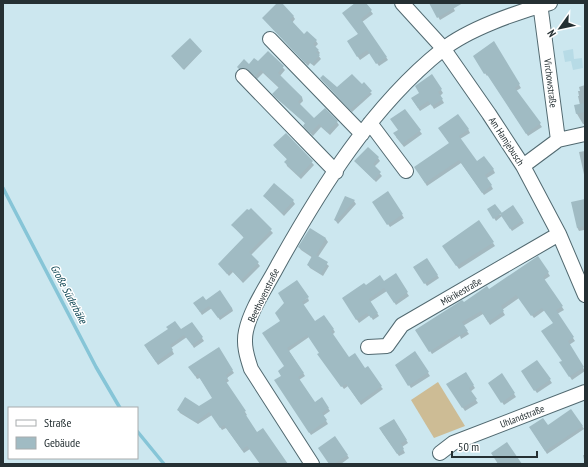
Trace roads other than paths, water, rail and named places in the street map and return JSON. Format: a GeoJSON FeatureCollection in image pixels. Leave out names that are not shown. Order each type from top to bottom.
{"type":"FeatureCollection","features":[{"type":"Feature","properties":{"kind":"street","name":"Am Hamjebusch"},"geometry":{"type":"LineString","coordinates":[[402,3],[443,48],[523,166],[559,234],[585,295]]}},
{"type":"Feature","properties":{"kind":"street","name":"Beethovenstraße"},"geometry":{"type":"LineString","coordinates":[[312,464],[251,369],[246,355],[245,336],[257,304],[310,208],[366,128],[407,80],[443,48],[474,30],[544,4]]}},
{"type":"Feature","properties":{"kind":"street","name":"Virchowstraße"},"geometry":{"type":"LineString","coordinates":[[544,4],[558,140]]}},
{"type":"Feature","properties":{"kind":"street"},"geometry":{"type":"LineString","coordinates":[[270,39],[366,128],[406,172]]}},
{"type":"Feature","properties":{"kind":"street"},"geometry":{"type":"LineString","coordinates":[[243,76],[336,172]]}},
{"type":"Feature","properties":{"kind":"street"},"geometry":{"type":"LineString","coordinates":[[523,166],[558,140],[585,134]]}},
{"type":"Feature","properties":{"kind":"street","name":"Mörikestraße"},"geometry":{"type":"LineString","coordinates":[[368,347],[387,346],[402,325],[559,234]]}},
{"type":"Feature","properties":{"kind":"street","name":"Uhlandstraße"},"geometry":{"type":"LineString","coordinates":[[440,453],[453,443],[585,392]]}},
{"type":"Feature","properties":{"kind":"waterway","name":"Große Süderbäke"},"geometry":{"type":"LineString","coordinates":[[3,188],[96,367],[119,407]]}},
{"type":"Feature","properties":{"kind":"waterway","name":"Große Süderbäke"},"geometry":{"type":"LineString","coordinates":[[138,432],[164,464]]}}]}
